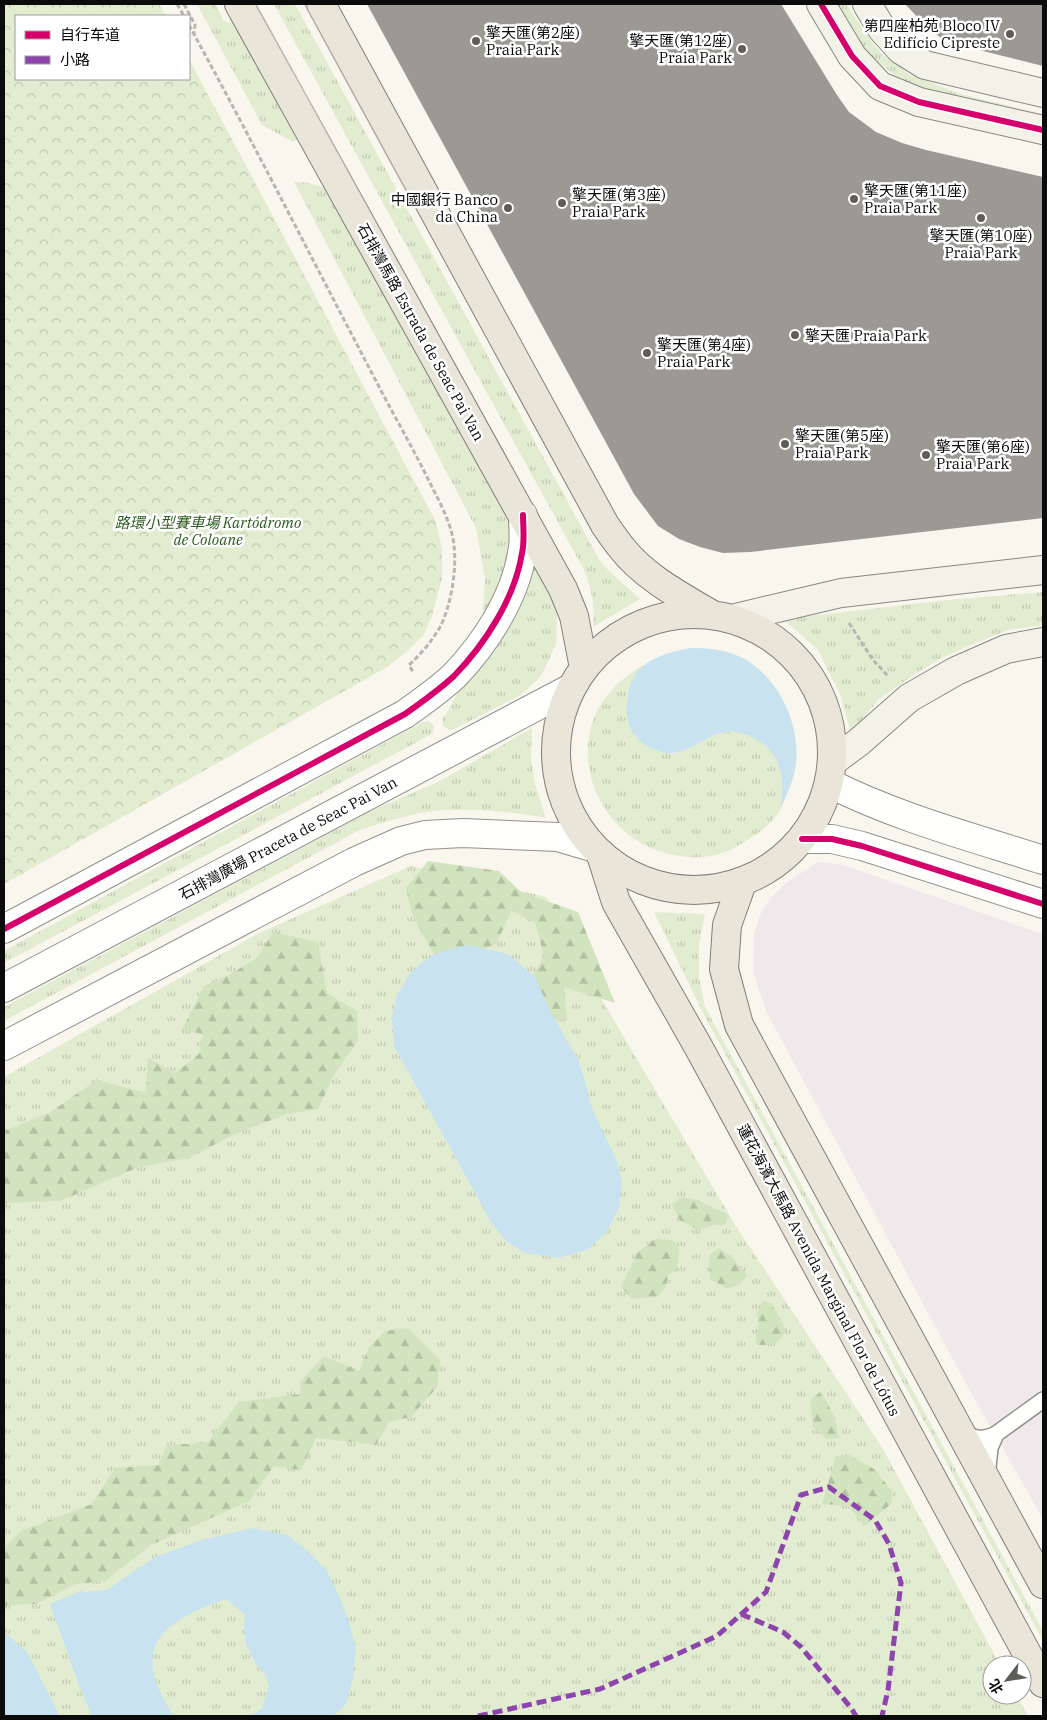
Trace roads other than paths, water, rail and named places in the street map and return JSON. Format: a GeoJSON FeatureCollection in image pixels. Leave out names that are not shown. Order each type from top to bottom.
{"type":"FeatureCollection","features":[{"type":"Feature","properties":{"kind":"main road","name":"石排灣馬路 Estrada de Seac Pai Van"},"geometry":{"type":"LineString","coordinates":[[239,4],[563,589],[574,616],[577,678]]}},
{"type":"Feature","properties":{"kind":"main road"},"geometry":{"type":"LineString","coordinates":[[821,4],[852,56],[880,86],[919,102],[1043,130]]}},
{"type":"Feature","properties":{"kind":"main road"},"geometry":{"type":"LineString","coordinates":[[867,4],[882,29],[901,50],[925,65],[1043,93]]}},
{"type":"Feature","properties":{"kind":"main road"},"geometry":{"type":"LineString","coordinates":[[326,11],[605,524],[622,548],[648,573],[672,592],[723,617],[760,631],[786,649],[807,673],[826,716],[830,731],[830,772],[819,812],[802,839],[775,865],[742,882],[706,891],[668,888],[632,877],[597,851],[572,819],[560,787],[556,754],[559,720],[577,678],[610,642],[642,624],[677,615],[723,617],[841,593],[1043,570]]}},
{"type":"Feature","properties":{"kind":"main road"},"geometry":{"type":"LineString","coordinates":[[830,772],[909,698],[956,672],[1006,649],[1043,642]]}},
{"type":"Feature","properties":{"kind":"main road","name":"蓮花海濱大馬路 Avenida Marginal Flor de Lótus"},"geometry":{"type":"LineString","coordinates":[[597,851],[616,902],[704,1056],[1043,1683]]}},
{"type":"Feature","properties":{"kind":"main road"},"geometry":{"type":"LineString","coordinates":[[742,882],[727,925],[724,969],[738,1025],[1043,1584]]}},
{"type":"Feature","properties":{"kind":"street"},"geometry":{"type":"LineString","coordinates":[[4,929],[405,714],[426,699],[454,676],[490,631],[504,607],[516,580],[523,551],[523,515]]}},
{"type":"Feature","properties":{"kind":"street","name":"石排灣廣場 Praceta de Seac Pai Van"},"geometry":{"type":"LineString","coordinates":[[4,988],[577,678]]}},
{"type":"Feature","properties":{"kind":"street"},"geometry":{"type":"LineString","coordinates":[[830,772],[858,798],[1043,860]]}},
{"type":"Feature","properties":{"kind":"street"},"geometry":{"type":"LineString","coordinates":[[4,1046],[354,862],[401,841],[425,835],[489,833],[558,836],[597,851]]}},
{"type":"Feature","properties":{"kind":"street"},"geometry":{"type":"LineString","coordinates":[[802,839],[832,839],[862,846],[1043,904]]}},
{"type":"Feature","properties":{"kind":"lane"},"geometry":{"type":"LineString","coordinates":[[960,1430],[970,1437],[980,1439],[996,1434],[1043,1400]]}},
{"type":"Feature","properties":{"kind":"lane"},"geometry":{"type":"LineString","coordinates":[[987,1480],[990,1448],[996,1434]]}},
{"type":"Feature","properties":{"kind":"water"},"geometry":{"type":"Polygon","coordinates":[[[691,648],[725,651],[751,663],[764,674],[784,703],[791,719],[796,753],[794,775],[780,810],[782,778],[780,769],[771,752],[754,738],[738,732],[725,732],[683,751],[667,753],[658,751],[640,741],[630,727],[626,710],[627,700],[631,683],[637,672],[647,663],[659,657],[691,648]]]}},
{"type":"Feature","properties":{"kind":"water"},"geometry":{"type":"Polygon","coordinates":[[[467,945],[508,954],[535,977],[550,1011],[579,1061],[593,1111],[616,1159],[622,1183],[619,1208],[606,1233],[587,1250],[558,1258],[525,1253],[506,1241],[491,1222],[394,1046],[392,1018],[397,995],[411,972],[434,954],[467,945]]]}},
{"type":"Feature","properties":{"kind":"water"},"geometry":{"type":"Polygon","coordinates":[[[253,1528],[287,1535],[308,1551],[327,1571],[340,1598],[356,1649],[353,1677],[346,1704],[334,1716],[250,1716],[262,1709],[269,1685],[264,1673],[255,1663],[246,1644],[245,1615],[226,1599],[183,1618],[168,1629],[158,1641],[153,1655],[154,1672],[161,1692],[174,1716],[92,1716],[50,1604],[76,1593],[107,1590],[155,1557],[205,1539],[253,1528]]]}},
{"type":"Feature","properties":{"kind":"water"},"geometry":{"type":"Polygon","coordinates":[[[4,1632],[27,1652],[60,1716],[4,1716],[4,1632]]]}},
{"type":"Feature","properties":{"kind":"tram line"},"geometry":{"type":"LineString","coordinates":[[256,4],[376,223]]}},
{"type":"Feature","properties":{"kind":"tram line"},"geometry":{"type":"LineString","coordinates":[[304,4],[414,206]]}},
{"type":"Feature","properties":{"kind":"place","name":"第四座柏苑 Bloco IV Edifício Cipreste"},"geometry":{"type":"Point","coordinates":[1010,34]}},
{"type":"Feature","properties":{"kind":"place","name":"擎天匯(第2座) Praia Park"},"geometry":{"type":"Point","coordinates":[476,41]}},
{"type":"Feature","properties":{"kind":"place","name":"擎天匯(第12座) Praia Park"},"geometry":{"type":"Point","coordinates":[742,49]}},
{"type":"Feature","properties":{"kind":"place","name":"擎天匯(第11座) Praia Park"},"geometry":{"type":"Point","coordinates":[854,199]}},
{"type":"Feature","properties":{"kind":"place","name":"擎天匯(第3座) Praia Park"},"geometry":{"type":"Point","coordinates":[562,203]}},
{"type":"Feature","properties":{"kind":"place","name":"中國銀行 Banco da China"},"geometry":{"type":"Point","coordinates":[508,208]}},
{"type":"Feature","properties":{"kind":"place","name":"擎天匯(第10座) Praia Park"},"geometry":{"type":"Point","coordinates":[981,218]}},
{"type":"Feature","properties":{"kind":"place","name":"擎天匯 Praia Park"},"geometry":{"type":"Point","coordinates":[795,335]}},
{"type":"Feature","properties":{"kind":"place","name":"擎天匯(第4座) Praia Park"},"geometry":{"type":"Point","coordinates":[647,353]}},
{"type":"Feature","properties":{"kind":"place","name":"擎天匯(第5座) Praia Park"},"geometry":{"type":"Point","coordinates":[785,444]}},
{"type":"Feature","properties":{"kind":"place","name":"擎天匯(第6座) Praia Park"},"geometry":{"type":"Point","coordinates":[926,455]}},
{"type":"Feature","properties":{"kind":"park label","name":"路環小型賽車場 Kartódromo de Coloane"},"geometry":{"type":"Point","coordinates":[208,530]}}]}
